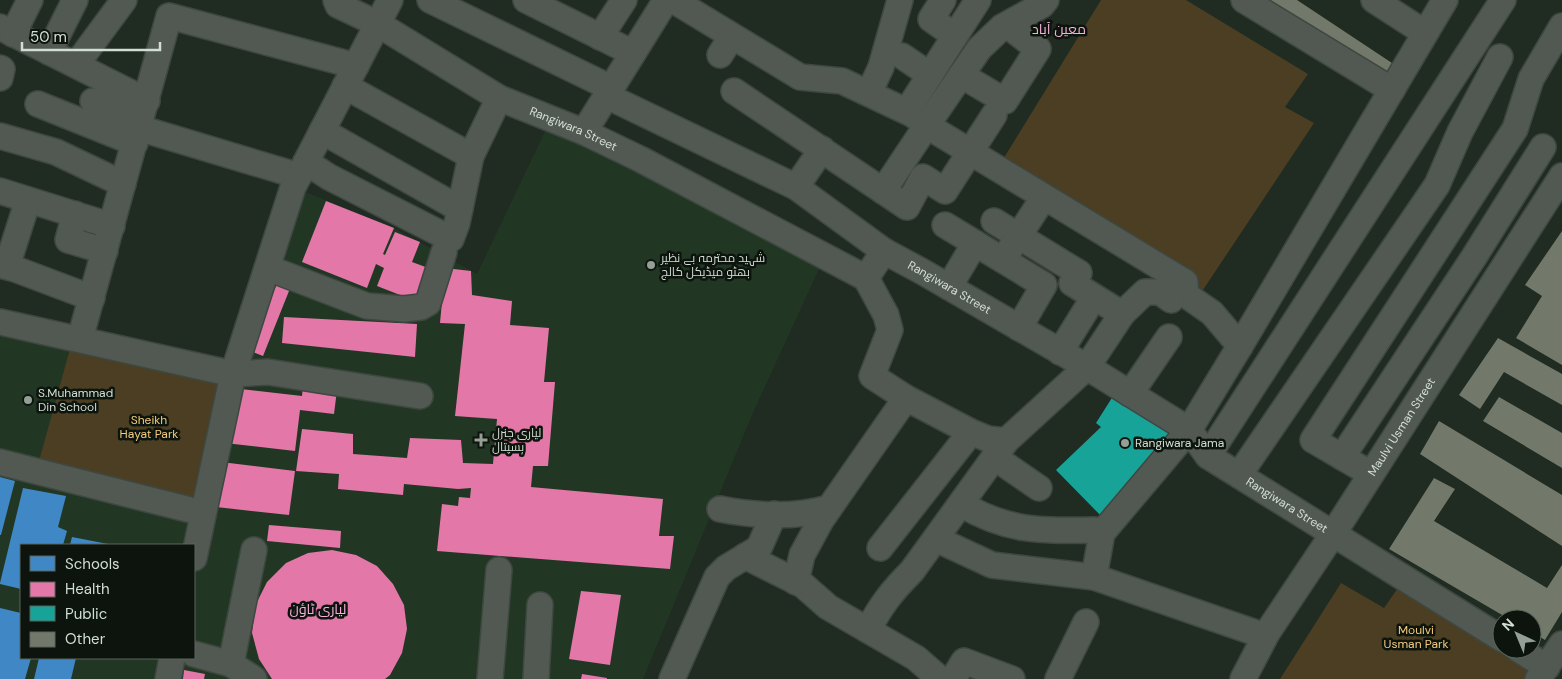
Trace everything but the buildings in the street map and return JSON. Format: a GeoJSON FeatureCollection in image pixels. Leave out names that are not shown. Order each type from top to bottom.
{"type":"FeatureCollection","features":[{"type":"Feature","properties":{"kind":"street"},"geometry":{"type":"LineString","coordinates":[[30,0],[6,31],[76,66],[141,123]]}},
{"type":"Feature","properties":{"kind":"street"},"geometry":{"type":"LineString","coordinates":[[49,52],[75,0]]}},
{"type":"Feature","properties":{"kind":"street"},"geometry":{"type":"LineString","coordinates":[[76,66],[124,0]]}},
{"type":"Feature","properties":{"kind":"street","name":"Rangiwara Street"},"geometry":{"type":"LineString","coordinates":[[336,0],[338,5],[378,24],[499,98],[584,132],[640,159],[866,278]]}},
{"type":"Feature","properties":{"kind":"street"},"geometry":{"type":"LineString","coordinates":[[195,553],[233,374],[294,187],[390,0]]}},
{"type":"Feature","properties":{"kind":"street","name":"Rangiwara Street"},"geometry":{"type":"LineString","coordinates":[[430,0],[796,188],[884,251],[1087,367],[1189,430],[1208,456],[1492,633]]}},
{"type":"Feature","properties":{"kind":"street"},"geometry":{"type":"LineString","coordinates":[[526,0],[633,53]]}},
{"type":"Feature","properties":{"kind":"street"},"geometry":{"type":"LineString","coordinates":[[600,37],[624,0]]}},
{"type":"Feature","properties":{"kind":"street"},"geometry":{"type":"LineString","coordinates":[[584,132],[666,0]]}},
{"type":"Feature","properties":{"kind":"street"},"geometry":{"type":"LineString","coordinates":[[673,0],[726,45],[800,77],[842,81],[917,118],[969,152],[1184,282],[1186,295],[1212,313],[1240,346]]}},
{"type":"Feature","properties":{"kind":"street"},"geometry":{"type":"LineString","coordinates":[[869,93],[881,67],[900,0]]}},
{"type":"Feature","properties":{"kind":"street"},"geometry":{"type":"LineString","coordinates":[[943,0],[930,19],[955,36]]}},
{"type":"Feature","properties":{"kind":"street"},"geometry":{"type":"LineString","coordinates":[[917,118],[961,75],[979,49],[1004,26],[1042,5],[1045,0]]}},
{"type":"Feature","properties":{"kind":"street"},"geometry":{"type":"LineString","coordinates":[[1244,0],[1392,90]]}},
{"type":"Feature","properties":{"kind":"street"},"geometry":{"type":"LineString","coordinates":[[1374,0],[1425,33]]}},
{"type":"Feature","properties":{"kind":"street"},"geometry":{"type":"LineString","coordinates":[[1094,577],[1102,533],[1189,430],[1445,0]]}},
{"type":"Feature","properties":{"kind":"street"},"geometry":{"type":"LineString","coordinates":[[1208,456],[1503,0]]}},
{"type":"Feature","properties":{"kind":"street"},"geometry":{"type":"LineString","coordinates":[[884,191],[917,118],[930,75],[955,36],[967,4],[1038,49],[1005,102],[961,75]]}},
{"type":"Feature","properties":{"kind":"street"},"geometry":{"type":"LineString","coordinates":[[80,339],[169,16],[351,76],[471,156]]}},
{"type":"Feature","properties":{"kind":"street"},"geometry":{"type":"LineString","coordinates":[[1371,474],[1313,440],[1515,129],[1531,79],[1562,26]]}},
{"type":"Feature","properties":{"kind":"street"},"geometry":{"type":"LineString","coordinates":[[1477,40],[1531,79]]}},
{"type":"Feature","properties":{"kind":"street"},"geometry":{"type":"LineString","coordinates":[[902,56],[930,75]]}},
{"type":"Feature","properties":{"kind":"street"},"geometry":{"type":"LineString","coordinates":[[1239,475],[1437,185],[1460,132],[1500,57]]}},
{"type":"Feature","properties":{"kind":"street"},"geometry":{"type":"LineString","coordinates":[[0,68],[2,69],[0,78]]}},
{"type":"Feature","properties":{"kind":"street"},"geometry":{"type":"LineString","coordinates":[[734,91],[907,207],[923,176],[945,190],[994,115]]}},
{"type":"Feature","properties":{"kind":"street"},"geometry":{"type":"LineString","coordinates":[[38,104],[141,123],[329,177],[450,239],[457,223],[471,156],[499,98]]}},
{"type":"Feature","properties":{"kind":"street"},"geometry":{"type":"LineString","coordinates":[[93,101],[141,123]]}},
{"type":"Feature","properties":{"kind":"street"},"geometry":{"type":"LineString","coordinates":[[1342,458],[1427,328],[1553,152],[1515,129]]}},
{"type":"Feature","properties":{"kind":"street"},"geometry":{"type":"LineString","coordinates":[[322,131],[460,209]]}},
{"type":"Feature","properties":{"kind":"street"},"geometry":{"type":"LineString","coordinates":[[0,136],[56,152],[123,184]]}},
{"type":"Feature","properties":{"kind":"street"},"geometry":{"type":"LineString","coordinates":[[796,188],[822,149]]}},
{"type":"Feature","properties":{"kind":"street","name":"Maulvi Usman Street"},"geometry":{"type":"LineString","coordinates":[[1243,679],[1265,636],[1333,534],[1562,176]]}},
{"type":"Feature","properties":{"kind":"street"},"geometry":{"type":"LineString","coordinates":[[0,191],[112,226]]}},
{"type":"Feature","properties":{"kind":"street"},"geometry":{"type":"LineString","coordinates":[[1003,260],[1044,197]]}},
{"type":"Feature","properties":{"kind":"street"},"geometry":{"type":"LineString","coordinates":[[28,200],[3,265],[92,298]]}},
{"type":"Feature","properties":{"kind":"street"},"geometry":{"type":"LineString","coordinates":[[75,214],[68,240],[105,251]]}},
{"type":"Feature","properties":{"kind":"street"},"geometry":{"type":"LineString","coordinates":[[994,220],[1079,272],[1072,284],[1122,314]]}},
{"type":"Feature","properties":{"kind":"street"},"geometry":{"type":"LineString","coordinates":[[945,226],[1044,285],[1019,328]]}},
{"type":"Feature","properties":{"kind":"street"},"geometry":{"type":"LineString","coordinates":[[950,287],[975,244]]}},
{"type":"Feature","properties":{"kind":"street"},"geometry":{"type":"LineString","coordinates":[[884,251],[866,278],[882,309],[890,330],[872,376],[906,398],[988,439],[1039,488]]}},
{"type":"Feature","properties":{"kind":"street"},"geometry":{"type":"LineString","coordinates":[[268,268],[367,306],[404,309],[421,307],[428,303],[444,252]]}},
{"type":"Feature","properties":{"kind":"street"},"geometry":{"type":"LineString","coordinates":[[1374,277],[1427,328],[1453,346]]}},
{"type":"Feature","properties":{"kind":"street"},"geometry":{"type":"LineString","coordinates":[[868,630],[883,603],[912,571],[1000,449],[1087,367],[1122,314],[1145,292],[1160,292],[1171,300]]}},
{"type":"Feature","properties":{"kind":"street"},"geometry":{"type":"LineString","coordinates":[[1060,352],[1094,297]]}},
{"type":"Feature","properties":{"kind":"street"},"geometry":{"type":"LineString","coordinates":[[0,322],[233,374],[268,372],[420,396]]}},
{"type":"Feature","properties":{"kind":"street"},"geometry":{"type":"LineString","coordinates":[[1130,394],[1169,337]]}},
{"type":"Feature","properties":{"kind":"street"},"geometry":{"type":"LineString","coordinates":[[1225,370],[1251,388]]}},
{"type":"Feature","properties":{"kind":"street"},"geometry":{"type":"LineString","coordinates":[[796,582],[802,555],[829,508],[906,398]]}},
{"type":"Feature","properties":{"kind":"street"},"geometry":{"type":"LineString","coordinates":[[880,548],[971,432]]}},
{"type":"Feature","properties":{"kind":"street"},"geometry":{"type":"LineString","coordinates":[[0,462],[203,513]]}},
{"type":"Feature","properties":{"kind":"street"},"geometry":{"type":"LineString","coordinates":[[961,504],[1004,524],[1044,531],[1096,530],[1102,533]]}},
{"type":"Feature","properties":{"kind":"street"},"geometry":{"type":"LineString","coordinates":[[720,509],[750,515],[809,514],[829,508]]}},
{"type":"Feature","properties":{"kind":"street"},"geometry":{"type":"LineString","coordinates":[[672,679],[717,577],[726,568],[759,548],[774,514]]}},
{"type":"Feature","properties":{"kind":"street"},"geometry":{"type":"LineString","coordinates":[[936,539],[992,564],[1094,577],[1265,636]]}},
{"type":"Feature","properties":{"kind":"street"},"geometry":{"type":"LineString","coordinates":[[231,664],[254,550]]}},
{"type":"Feature","properties":{"kind":"street"},"geometry":{"type":"LineString","coordinates":[[745,556],[802,585],[828,607],[916,658],[940,679]]}},
{"type":"Feature","properties":{"kind":"street"},"geometry":{"type":"LineString","coordinates":[[490,679],[499,570]]}},
{"type":"Feature","properties":{"kind":"street"},"geometry":{"type":"LineString","coordinates":[[536,679],[540,605]]}},
{"type":"Feature","properties":{"kind":"street"},"geometry":{"type":"LineString","coordinates":[[1058,679],[1086,622]]}},
{"type":"Feature","properties":{"kind":"street"},"geometry":{"type":"LineString","coordinates":[[1528,659],[1542,673],[1562,644]]}},
{"type":"Feature","properties":{"kind":"street"},"geometry":{"type":"LineString","coordinates":[[195,654],[231,664],[254,679]]}},
{"type":"Feature","properties":{"kind":"street"},"geometry":{"type":"LineString","coordinates":[[168,679],[172,659]]}},
{"type":"Feature","properties":{"kind":"street"},"geometry":{"type":"LineString","coordinates":[[953,679],[964,661],[1005,678]]}},
{"type":"Feature","properties":{"kind":"shaded area","name":"لیاری جنرل ہسپتال"},"geometry":{"type":"Polygon","coordinates":[[[551,119],[825,256],[752,415],[643,679],[0,679],[0,322],[73,338],[203,513],[293,187],[394,228],[477,274],[551,119]]]}},
{"type":"Feature","properties":{"kind":"green space"},"geometry":{"type":"Polygon","coordinates":[[[1101,0],[1186,0],[1308,74],[1285,107],[1314,123],[1203,290],[997,169],[1101,0]]]}},
{"type":"Feature","properties":{"kind":"green space","name":"Sheikh Hayat Park"},"geometry":{"type":"Polygon","coordinates":[[[73,338],[233,374],[203,513],[36,472],[73,338]]]}},
{"type":"Feature","properties":{"kind":"green space","name":"Moulvi Usman Park"},"geometry":{"type":"Polygon","coordinates":[[[1404,579],[1492,633],[1492,659],[1525,659],[1538,679],[1280,679],[1341,583],[1384,608],[1404,579]]]}},
{"type":"Feature","properties":{"kind":"place","name":"شہید محترمہ بے نظیر بھٹو میڈیکل کالج"},"geometry":{"type":"Point","coordinates":[651,265]}},
{"type":"Feature","properties":{"kind":"place","name":"S.Muhammad Din School"},"geometry":{"type":"Point","coordinates":[28,400]}},
{"type":"Feature","properties":{"kind":"place","name":"لیاری جنرل ہسپتال"},"geometry":{"type":"Point","coordinates":[481,440]}},
{"type":"Feature","properties":{"kind":"place","name":"Rangiwara Jama"},"geometry":{"type":"Point","coordinates":[1125,443]}},
{"type":"Feature","properties":{"kind":"district","name":"معین آباد"},"geometry":{"type":"Point","coordinates":[1059,29]}},
{"type":"Feature","properties":{"kind":"district","name":"لیاری ٹاؤن"},"geometry":{"type":"Point","coordinates":[318,609]}}]}
